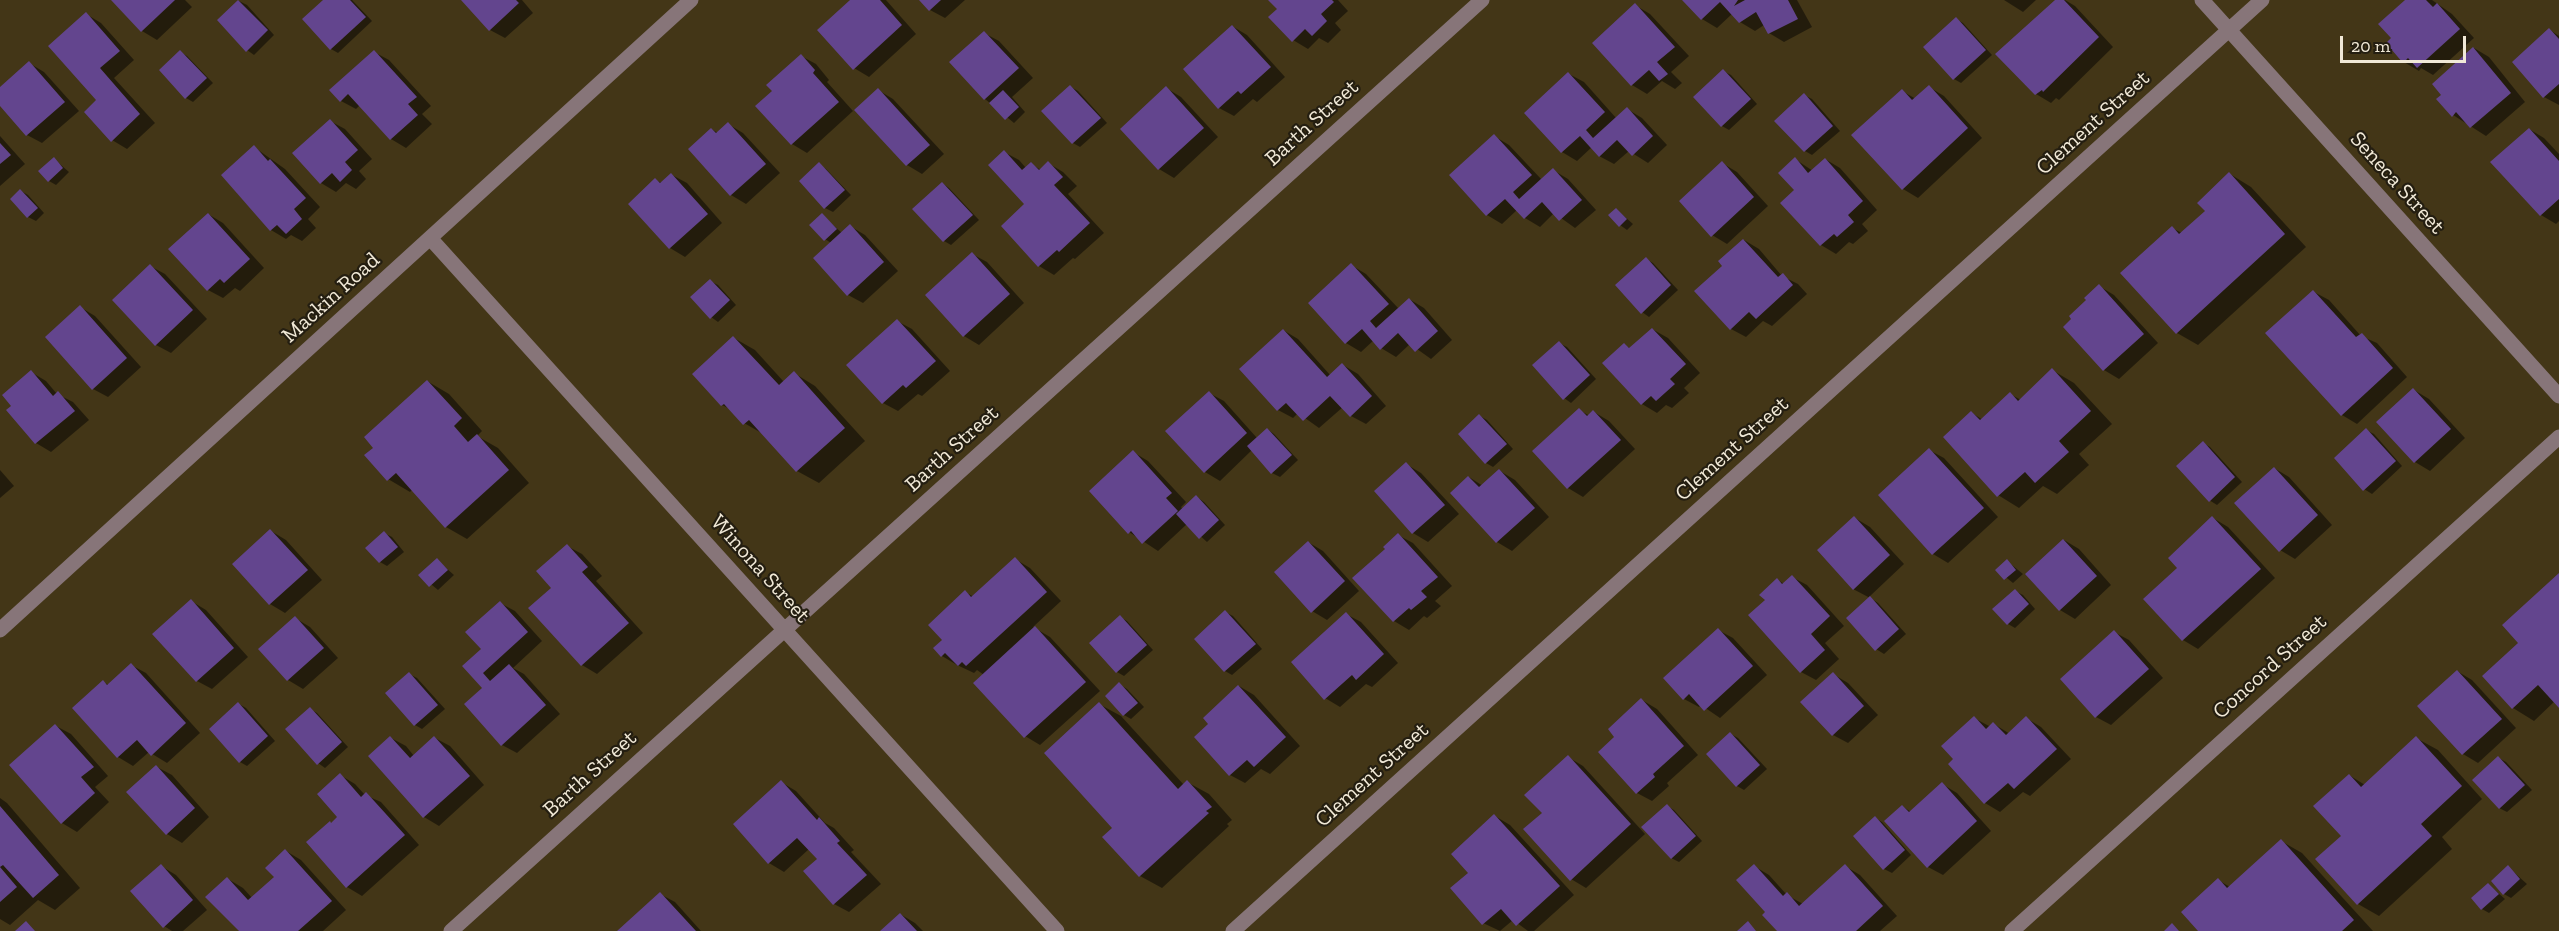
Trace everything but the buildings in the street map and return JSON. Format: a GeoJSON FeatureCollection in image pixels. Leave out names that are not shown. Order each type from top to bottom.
{"type":"FeatureCollection","features":[{"type":"Feature","properties":{"kind":"street","name":"Mackin Road"},"geometry":{"type":"LineString","coordinates":[[0,630],[691,0]]}},
{"type":"Feature","properties":{"kind":"street","name":"Barth Street"},"geometry":{"type":"LineString","coordinates":[[451,931],[1482,0]]}},
{"type":"Feature","properties":{"kind":"street","name":"Seneca Street"},"geometry":{"type":"LineString","coordinates":[[2202,0],[2559,396]]}},
{"type":"Feature","properties":{"kind":"street","name":"Clement Street"},"geometry":{"type":"LineString","coordinates":[[1233,931],[2262,0]]}},
{"type":"Feature","properties":{"kind":"street","name":"Winona Street"},"geometry":{"type":"LineString","coordinates":[[430,238],[1057,931]]}},
{"type":"Feature","properties":{"kind":"street","name":"Concord Street"},"geometry":{"type":"LineString","coordinates":[[2012,931],[2559,437]]}}]}
